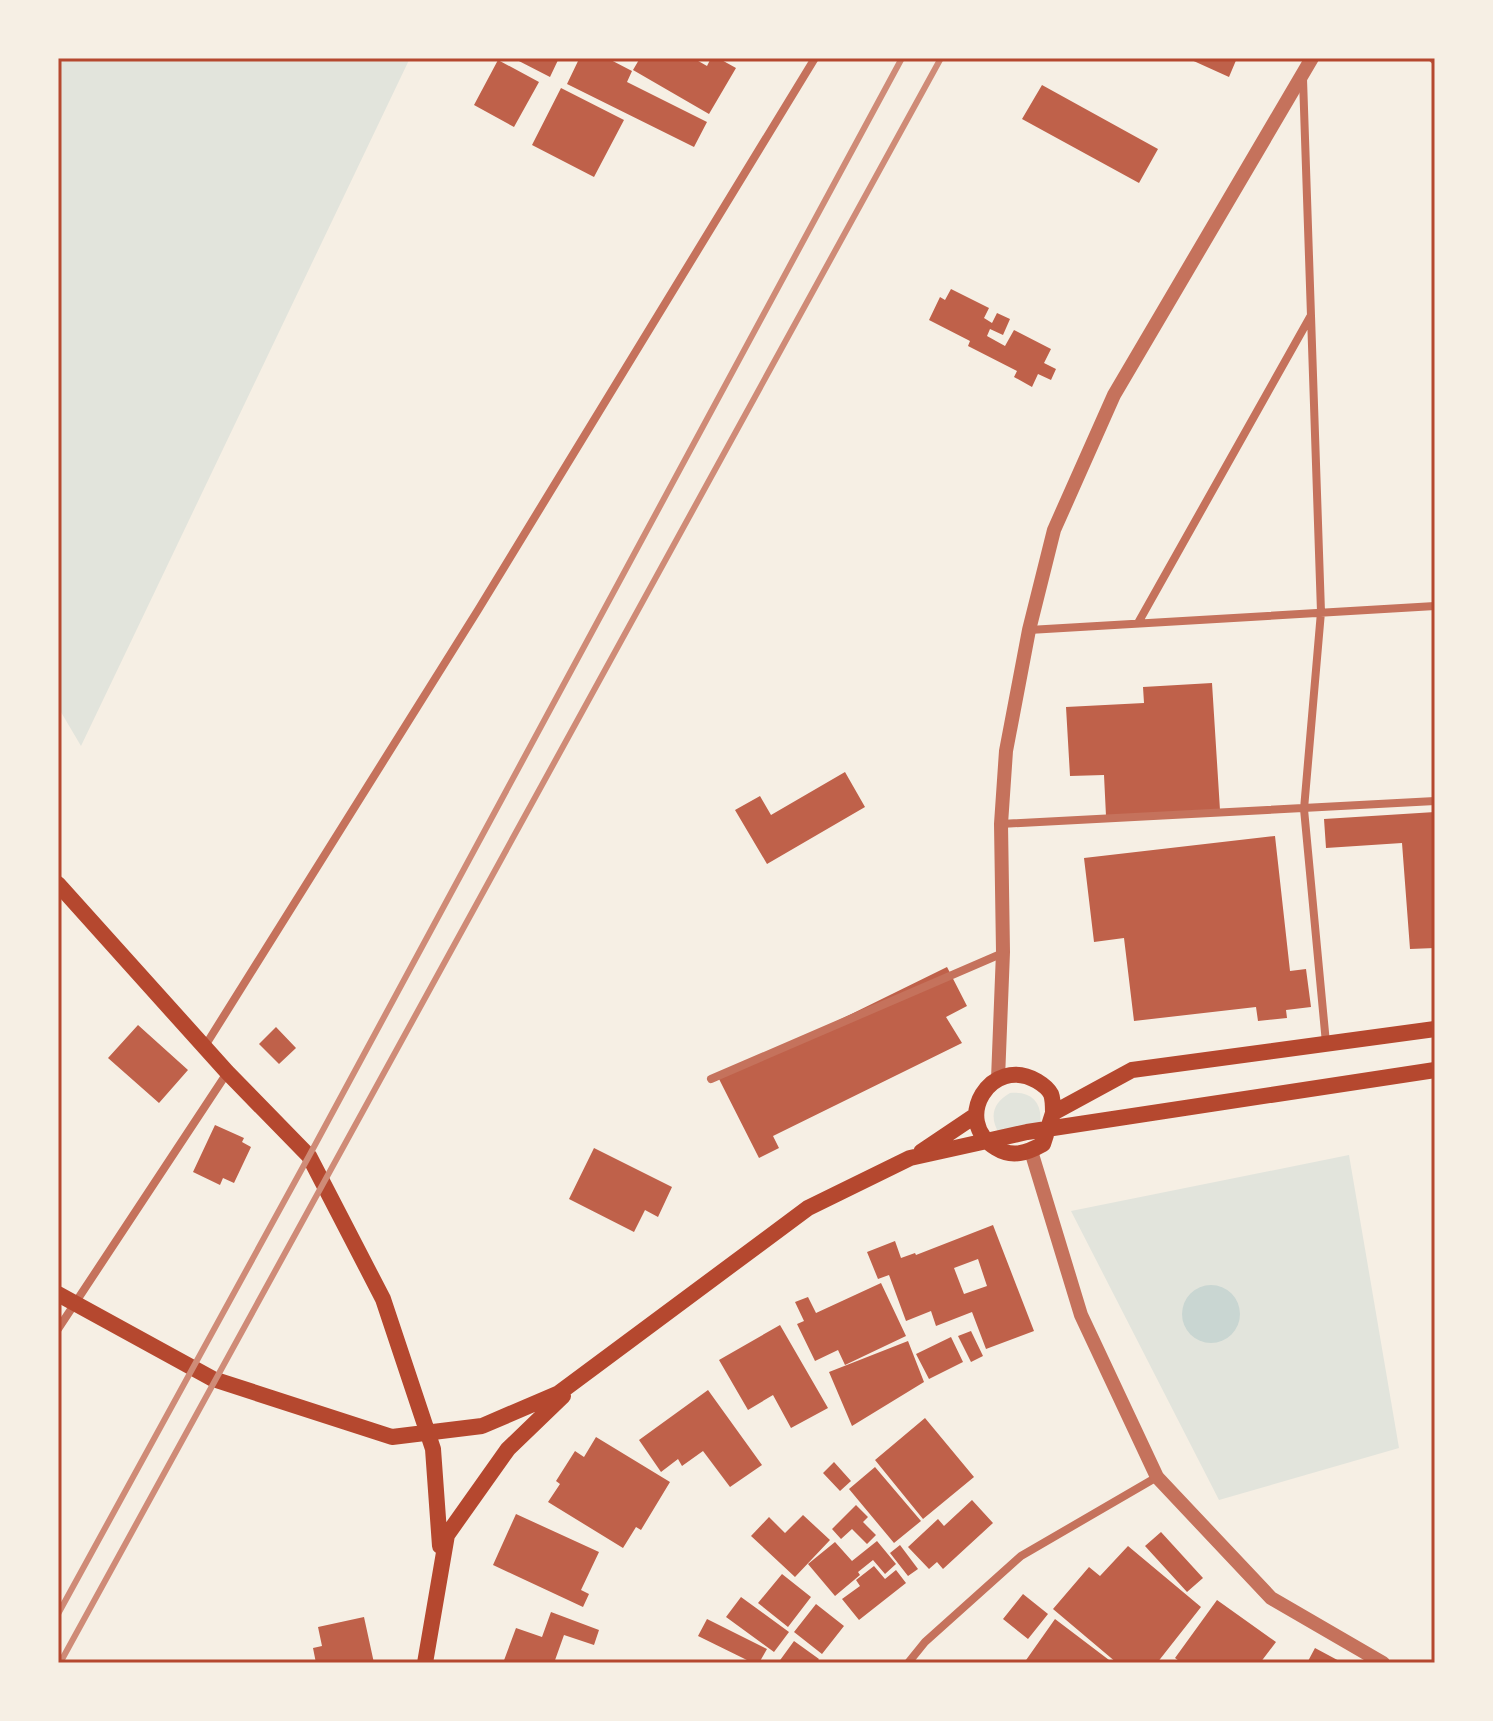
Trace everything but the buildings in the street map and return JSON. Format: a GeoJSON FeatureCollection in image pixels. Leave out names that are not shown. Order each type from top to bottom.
{"type":"FeatureCollection","features":[{"type":"Feature","properties":{"kind":"main road"},"geometry":{"type":"LineString","coordinates":[[58,884],[227,1072],[309,1156],[383,1299],[433,1449],[441,1565]]}},
{"type":"Feature","properties":{"kind":"main road"},"geometry":{"type":"LineString","coordinates":[[1053,1113],[1132,1070],[1435,1029]]}},
{"type":"Feature","properties":{"kind":"main road"},"geometry":{"type":"LineString","coordinates":[[58,1294],[213,1379],[392,1437],[482,1426],[559,1393],[808,1208],[910,1158],[1027,1132],[1435,1070]]}},
{"type":"Feature","properties":{"kind":"main road"},"geometry":{"type":"LineString","coordinates":[[1017,1074],[1030,1077],[1051,1094],[1053,1113],[1043,1144],[1031,1151],[1018,1154],[1004,1152],[984,1138],[978,1127],[978,1102],[984,1091],[998,1079],[1017,1074]]}},
{"type":"Feature","properties":{"kind":"main road"},"geometry":{"type":"LineString","coordinates":[[1053,1113],[1123,1124],[1435,1081]]}},
{"type":"Feature","properties":{"kind":"main road"},"geometry":{"type":"LineString","coordinates":[[425,1663],[447,1535],[508,1449],[622,1339],[721,1268],[911,1159],[976,1115]]}},
{"type":"Feature","properties":{"kind":"street"},"geometry":{"type":"LineString","coordinates":[[204,1047],[478,610],[815,58]]}},
{"type":"Feature","properties":{"kind":"street"},"geometry":{"type":"LineString","coordinates":[[998,1079],[1003,952],[1001,824],[1006,751],[1029,630],[1054,530],[1114,395],[1312,58]]}},
{"type":"Feature","properties":{"kind":"street"},"geometry":{"type":"LineString","coordinates":[[1302,76],[1321,612],[1304,809],[1326,1044]]}},
{"type":"Feature","properties":{"kind":"street"},"geometry":{"type":"LineString","coordinates":[[1138,623],[1311,315]]}},
{"type":"Feature","properties":{"kind":"street"},"geometry":{"type":"LineString","coordinates":[[1029,630],[1435,606]]}},
{"type":"Feature","properties":{"kind":"street"},"geometry":{"type":"LineString","coordinates":[[1001,824],[1435,801]]}},
{"type":"Feature","properties":{"kind":"street"},"geometry":{"type":"LineString","coordinates":[[711,1079],[1003,952]]}},
{"type":"Feature","properties":{"kind":"street"},"geometry":{"type":"LineString","coordinates":[[58,1329],[227,1072]]}},
{"type":"Feature","properties":{"kind":"street"},"geometry":{"type":"LineString","coordinates":[[1031,1151],[1081,1315],[1157,1477],[1271,1598],[1383,1663]]}},
{"type":"Feature","properties":{"kind":"street"},"geometry":{"type":"LineString","coordinates":[[908,1663],[925,1642],[1021,1556],[1157,1477]]}},
{"type":"Feature","properties":{"kind":"shaded area"},"geometry":{"type":"Polygon","coordinates":[[[58,58],[410,58],[81,746],[58,707],[58,58]]]}},
{"type":"Feature","properties":{"kind":"shaded area"},"geometry":{"type":"Polygon","coordinates":[[[1010,1093],[1024,1094],[1034,1100],[1040,1110],[1040,1125],[1000,1135],[994,1123],[994,1111],[999,1101],[1010,1093]]]}},
{"type":"Feature","properties":{"kind":"shaded area"},"geometry":{"type":"Polygon","coordinates":[[[1349,1155],[1399,1448],[1219,1500],[1071,1211],[1349,1155]]]}},
{"type":"Feature","properties":{"kind":"shaded area"},"geometry":{"type":"Polygon","coordinates":[[[1211,1285],[1231,1294],[1240,1314],[1231,1334],[1211,1343],[1191,1334],[1182,1314],[1191,1294],[1211,1285]]]}},
{"type":"Feature","properties":{"kind":"railway"},"geometry":{"type":"LineString","coordinates":[[58,1614],[902,58]]}},
{"type":"Feature","properties":{"kind":"railway"},"geometry":{"type":"LineString","coordinates":[[60,1663],[941,58]]}}]}
